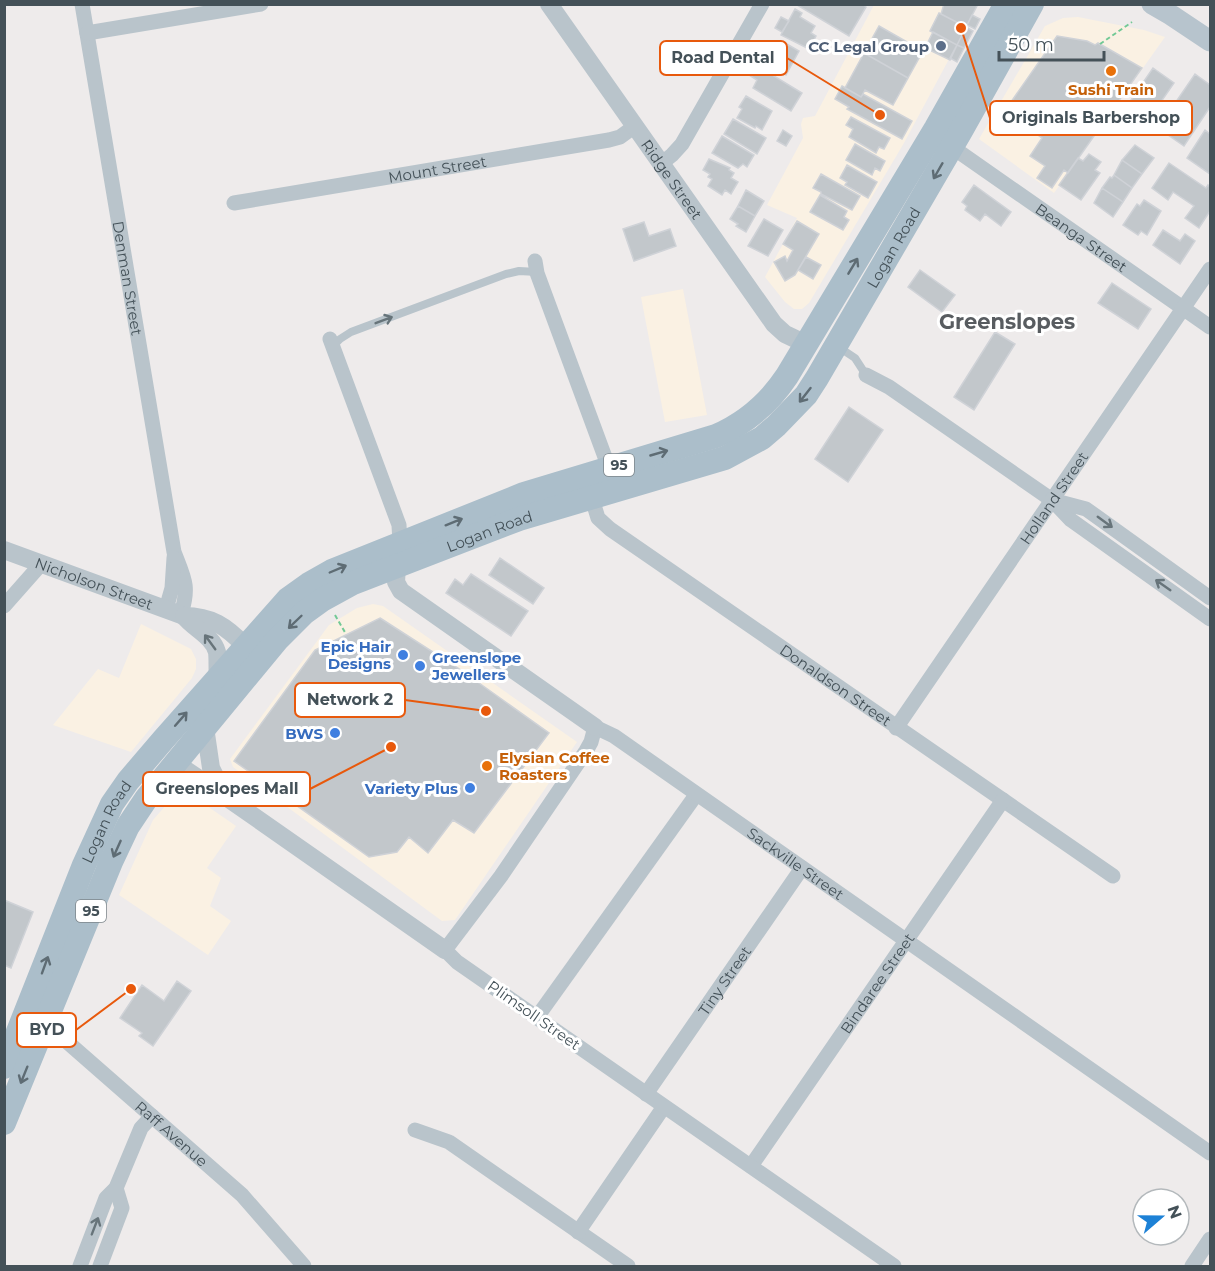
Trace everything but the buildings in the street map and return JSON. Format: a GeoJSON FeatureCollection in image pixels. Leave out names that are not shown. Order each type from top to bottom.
{"type":"FeatureCollection","features":[{"type":"Feature","properties":{"kind":"main road","name":"Logan Road"},"geometry":{"type":"LineString","coordinates":[[613,479],[707,440],[739,424],[756,412],[775,392],[936,128],[1006,4]]}},
{"type":"Feature","properties":{"kind":"main road"},"geometry":{"type":"LineString","coordinates":[[1152,4],[1210,41]]}},
{"type":"Feature","properties":{"kind":"main road","name":"Logan Road"},"geometry":{"type":"LineString","coordinates":[[4,1123],[84,865],[112,804],[128,781],[218,677],[290,627],[322,600],[398,555],[519,519],[588,486],[613,479],[725,458],[762,438],[806,395],[1034,5]]}},
{"type":"Feature","properties":{"kind":"main road"},"geometry":{"type":"LineString","coordinates":[[806,344],[836,346]]}},
{"type":"Feature","properties":{"kind":"main road","name":"Logan Road"},"geometry":{"type":"LineString","coordinates":[[4,1067],[34,1024],[137,810],[205,727],[252,654]]}},
{"type":"Feature","properties":{"kind":"main road"},"geometry":{"type":"LineString","coordinates":[[112,804],[136,787],[156,767],[173,765]]}},
{"type":"Feature","properties":{"kind":"street","name":"Denman Street"},"geometry":{"type":"LineString","coordinates":[[82,4],[174,552],[186,589],[186,597],[177,613]]}},
{"type":"Feature","properties":{"kind":"street"},"geometry":{"type":"LineString","coordinates":[[87,33],[261,4]]}},
{"type":"Feature","properties":{"kind":"street","name":"Ridge Street"},"geometry":{"type":"LineString","coordinates":[[549,4],[774,324],[785,334],[806,344]]}},
{"type":"Feature","properties":{"kind":"street"},"geometry":{"type":"LineString","coordinates":[[662,163],[682,144],[762,4]]}},
{"type":"Feature","properties":{"kind":"street","name":"Mount Street"},"geometry":{"type":"LineString","coordinates":[[234,203],[609,140],[620,137],[635,126]]}},
{"type":"Feature","properties":{"kind":"street","name":"Beanga Street"},"geometry":{"type":"LineString","coordinates":[[952,147],[1210,327]]}},
{"type":"Feature","properties":{"kind":"street"},"geometry":{"type":"LineString","coordinates":[[536,267],[613,479]]}},
{"type":"Feature","properties":{"kind":"street","name":"Holland Street"},"geometry":{"type":"LineString","coordinates":[[896,728],[1210,270]]}},
{"type":"Feature","properties":{"kind":"street"},"geometry":{"type":"LineString","coordinates":[[332,342],[399,525],[398,555]]}},
{"type":"Feature","properties":{"kind":"street"},"geometry":{"type":"LineString","coordinates":[[866,375],[889,387],[1052,501],[1071,520],[1210,619]]}},
{"type":"Feature","properties":{"kind":"street","name":"Donaldson Street"},"geometry":{"type":"LineString","coordinates":[[588,486],[598,518],[610,529],[1113,876]]}},
{"type":"Feature","properties":{"kind":"street"},"geometry":{"type":"LineString","coordinates":[[1052,501],[1086,509],[1210,598]]}},
{"type":"Feature","properties":{"kind":"street","name":"Nicholson Street"},"geometry":{"type":"LineString","coordinates":[[4,550],[177,613],[209,619],[230,631],[252,654]]}},
{"type":"Feature","properties":{"kind":"street","name":"Sackville Street"},"geometry":{"type":"LineString","coordinates":[[398,555],[396,582],[401,591],[595,727],[614,736],[1210,1153]]}},
{"type":"Feature","properties":{"kind":"street"},"geometry":{"type":"LineString","coordinates":[[4,606],[42,563]]}},
{"type":"Feature","properties":{"kind":"street","name":"Nicholson Street"},"geometry":{"type":"LineString","coordinates":[[177,613],[209,639],[214,646],[217,653],[218,677]]}},
{"type":"Feature","properties":{"kind":"street"},"geometry":{"type":"LineString","coordinates":[[205,727],[211,768],[218,784],[229,799]]}},
{"type":"Feature","properties":{"kind":"street"},"geometry":{"type":"LineString","coordinates":[[445,950],[501,876],[586,751],[595,727]]}},
{"type":"Feature","properties":{"kind":"street","name":"Plimsoll Street"},"geometry":{"type":"LineString","coordinates":[[173,765],[183,768],[229,799],[445,950],[457,962],[663,1107],[894,1266]]}},
{"type":"Feature","properties":{"kind":"street"},"geometry":{"type":"LineString","coordinates":[[537,1017],[696,795]]}},
{"type":"Feature","properties":{"kind":"street","name":"Bindaree Street"},"geometry":{"type":"LineString","coordinates":[[751,1166],[1003,800]]}},
{"type":"Feature","properties":{"kind":"street","name":"Tiny Street"},"geometry":{"type":"LineString","coordinates":[[646,1094],[802,868]]}},
{"type":"Feature","properties":{"kind":"street","name":"Raff Avenue"},"geometry":{"type":"LineString","coordinates":[[34,1024],[65,1040],[242,1195],[304,1266]]}},
{"type":"Feature","properties":{"kind":"street"},"geometry":{"type":"LineString","coordinates":[[578,1232],[663,1107]]}},
{"type":"Feature","properties":{"kind":"street"},"geometry":{"type":"LineString","coordinates":[[80,1266],[106,1198],[116,1188],[141,1128],[152,1116]]}},
{"type":"Feature","properties":{"kind":"street"},"geometry":{"type":"LineString","coordinates":[[415,1130],[449,1142],[628,1266]]}},
{"type":"Feature","properties":{"kind":"street"},"geometry":{"type":"LineString","coordinates":[[100,1266],[122,1208],[116,1188]]}},
{"type":"Feature","properties":{"kind":"street"},"geometry":{"type":"LineString","coordinates":[[1192,1266],[1210,1239]]}},
{"type":"Feature","properties":{"kind":"lane"},"geometry":{"type":"LineString","coordinates":[[332,342],[351,332],[506,274],[536,267]]}},
{"type":"Feature","properties":{"kind":"lane"},"geometry":{"type":"LineString","coordinates":[[836,346],[855,358],[866,375]]}},
{"type":"Feature","properties":{"kind":"path"},"geometry":{"type":"LineString","coordinates":[[1100,44],[1132,22]]}},
{"type":"Feature","properties":{"kind":"path"},"geometry":{"type":"LineString","coordinates":[[335,615],[346,634]]}},
{"type":"Feature","properties":{"kind":"shaded area"},"geometry":{"type":"Polygon","coordinates":[[[874,5],[978,5],[904,143],[809,303],[802,309],[794,309],[785,302],[765,277],[797,218],[767,205],[803,138],[801,124],[803,118],[815,116],[874,5]]]}},
{"type":"Feature","properties":{"kind":"shaded area"},"geometry":{"type":"Polygon","coordinates":[[[1078,17],[1144,30],[1165,37],[1054,193],[979,139],[1045,26],[1063,18],[1078,17]]]}},
{"type":"Feature","properties":{"kind":"shaded area"},"geometry":{"type":"Polygon","coordinates":[[[683,289],[707,415],[665,422],[641,297],[683,289]]]}},
{"type":"Feature","properties":{"kind":"shaded area"},"geometry":{"type":"Polygon","coordinates":[[[373,604],[383,606],[577,742],[455,920],[442,921],[233,767],[230,759],[329,625],[357,608],[373,604]]]}},
{"type":"Feature","properties":{"kind":"shaded area"},"geometry":{"type":"Polygon","coordinates":[[[141,624],[191,649],[196,659],[196,669],[192,678],[131,752],[53,725],[98,669],[119,678],[141,624]]]}},
{"type":"Feature","properties":{"kind":"shaded area"},"geometry":{"type":"Polygon","coordinates":[[[181,788],[236,826],[207,868],[221,878],[210,906],[231,921],[208,955],[119,895],[153,820],[181,788]]]}},
{"type":"Feature","properties":{"kind":"place","name":"Originals Barbershop"},"geometry":{"type":"Point","coordinates":[961,28]}},
{"type":"Feature","properties":{"kind":"place","name":"CC Legal Group"},"geometry":{"type":"Point","coordinates":[941,46]}},
{"type":"Feature","properties":{"kind":"place","name":"Sushi Train"},"geometry":{"type":"Point","coordinates":[1111,71]}},
{"type":"Feature","properties":{"kind":"place","name":"Road Dental"},"geometry":{"type":"Point","coordinates":[880,115]}},
{"type":"Feature","properties":{"kind":"place","name":"Epic Hair Designs"},"geometry":{"type":"Point","coordinates":[403,655]}},
{"type":"Feature","properties":{"kind":"place","name":"Greenslope Jewellers"},"geometry":{"type":"Point","coordinates":[420,666]}},
{"type":"Feature","properties":{"kind":"place","name":"Network 2"},"geometry":{"type":"Point","coordinates":[486,711]}},
{"type":"Feature","properties":{"kind":"place","name":"BWS"},"geometry":{"type":"Point","coordinates":[335,733]}},
{"type":"Feature","properties":{"kind":"place","name":"Greenslopes Mall"},"geometry":{"type":"Point","coordinates":[391,747]}},
{"type":"Feature","properties":{"kind":"place","name":"Elysian Coffee Roasters"},"geometry":{"type":"Point","coordinates":[487,766]}},
{"type":"Feature","properties":{"kind":"place","name":"Variety Plus"},"geometry":{"type":"Point","coordinates":[470,788]}},
{"type":"Feature","properties":{"kind":"place","name":"BYD"},"geometry":{"type":"Point","coordinates":[131,989]}},
{"type":"Feature","properties":{"kind":"district","name":"Greenslopes"},"geometry":{"type":"Point","coordinates":[1007,321]}}]}
